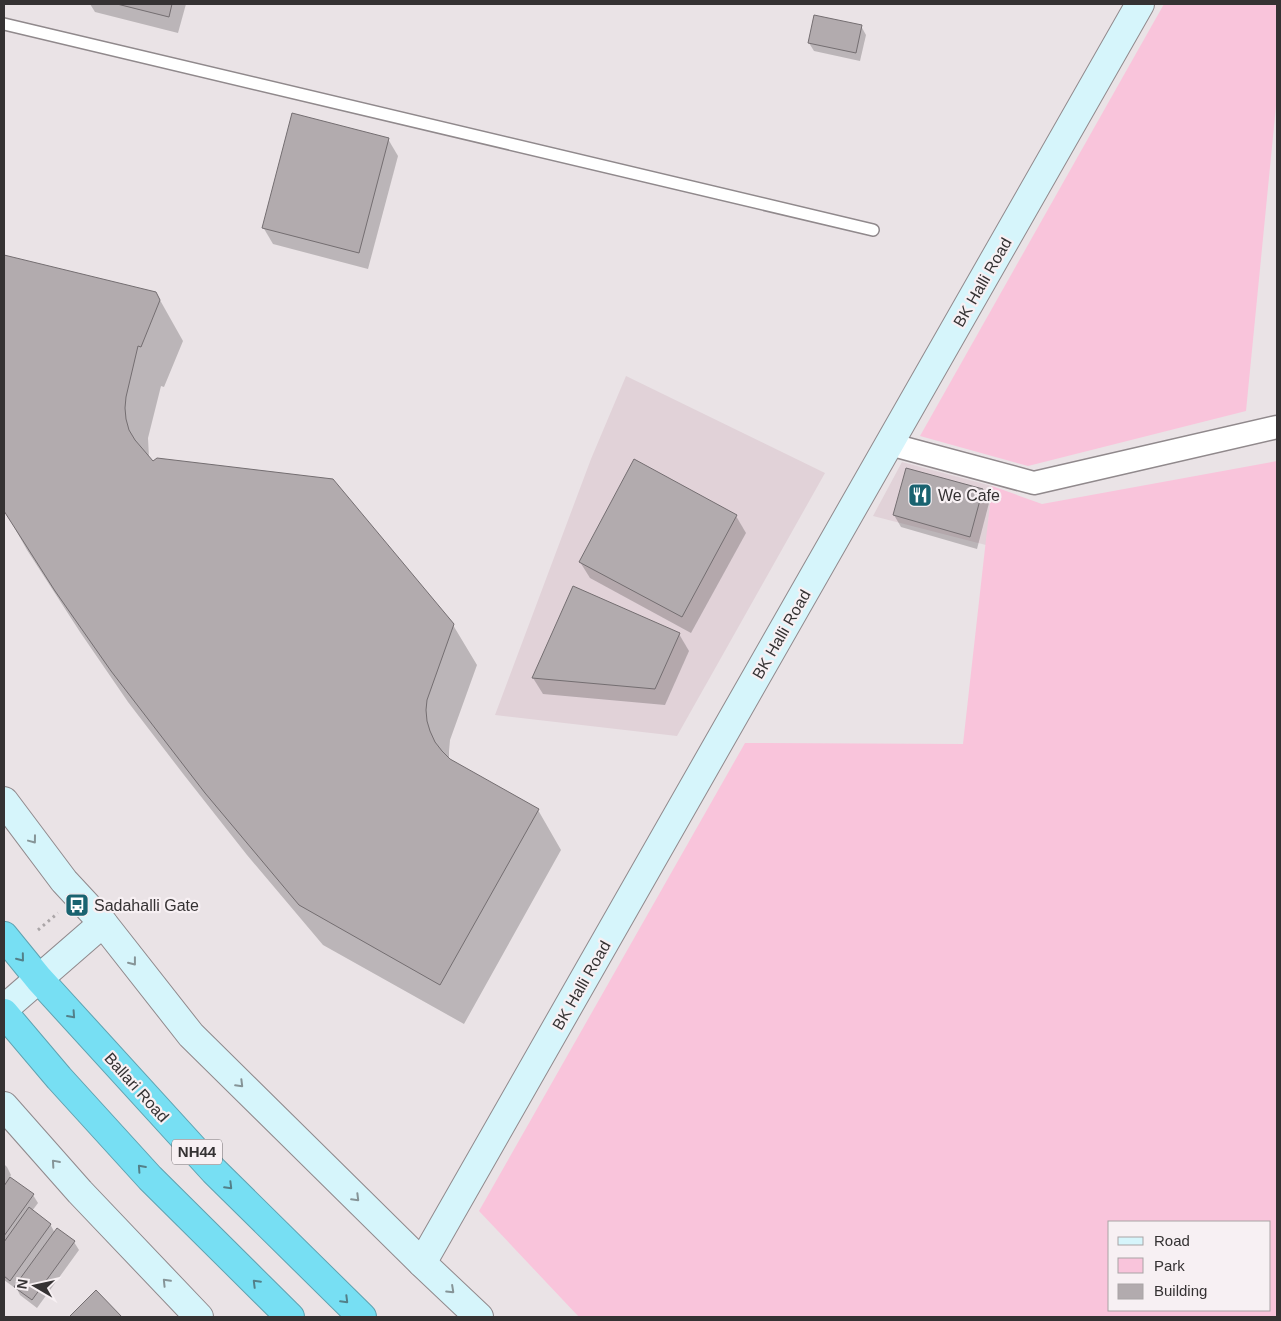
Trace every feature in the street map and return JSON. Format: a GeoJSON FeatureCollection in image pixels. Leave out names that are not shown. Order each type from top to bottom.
{"type":"FeatureCollection","features":[{"type":"Feature","properties":{"kind":"highway","name":"Ballari Road"},"geometry":{"type":"LineString","coordinates":[[4,936],[39,979],[214,1171],[362,1317]]}},
{"type":"Feature","properties":{"kind":"highway"},"geometry":{"type":"LineString","coordinates":[[4,1013],[59,1078],[150,1178],[290,1317]]}},
{"type":"Feature","properties":{"kind":"main road","name":"BK Halli Road"},"geometry":{"type":"LineString","coordinates":[[422,1263],[1140,4]]}},
{"type":"Feature","properties":{"kind":"main road"},"geometry":{"type":"LineString","coordinates":[[4,801],[64,881],[103,923],[190,1035],[479,1317]]}},
{"type":"Feature","properties":{"kind":"main road"},"geometry":{"type":"LineString","coordinates":[[4,1009],[103,923]]}},
{"type":"Feature","properties":{"kind":"main road"},"geometry":{"type":"LineString","coordinates":[[4,1106],[80,1192],[199,1317]]}},
{"type":"Feature","properties":{"kind":"street"},"geometry":{"type":"LineString","coordinates":[[889,444],[1034,483],[1277,427]]}},
{"type":"Feature","properties":{"kind":"lane"},"geometry":{"type":"LineString","coordinates":[[4,24],[873,230]]}},
{"type":"Feature","properties":{"kind":"path"},"geometry":{"type":"LineString","coordinates":[[38,930],[59,912]]}},
{"type":"Feature","properties":{"kind":"shaded area"},"geometry":{"type":"Polygon","coordinates":[[[626,376],[825,473],[677,736],[495,715],[591,459],[626,376]]]}},
{"type":"Feature","properties":{"kind":"shaded area"},"geometry":{"type":"Polygon","coordinates":[[[902,462],[992,486],[986,545],[873,516],[902,462]]]}},
{"type":"Feature","properties":{"kind":"green space"},"geometry":{"type":"Polygon","coordinates":[[[1164,4],[1277,4],[1277,96],[1246,411],[1028,466],[920,436],[1164,4]]]}},
{"type":"Feature","properties":{"kind":"green space"},"geometry":{"type":"Polygon","coordinates":[[[1277,461],[1277,1317],[579,1317],[479,1211],[745,743],[963,744],[992,486],[1042,504],[1277,461]]]}},
{"type":"Feature","properties":{"kind":"building"},"geometry":{"type":"Polygon","coordinates":[[[117,4],[172,4],[169,17],[117,4]]]}},
{"type":"Feature","properties":{"kind":"building"},"geometry":{"type":"Polygon","coordinates":[[[814,15],[862,25],[856,53],[808,43],[814,15]]]}},
{"type":"Feature","properties":{"kind":"building"},"geometry":{"type":"Polygon","coordinates":[[[292,113],[389,138],[359,253],[262,228],[292,113]]]}},
{"type":"Feature","properties":{"kind":"building"},"geometry":{"type":"Polygon","coordinates":[[[4,255],[156,292],[160,300],[141,347],[138,346],[125,408],[129,430],[153,461],[157,458],[333,479],[454,624],[427,700],[427,721],[435,742],[450,759],[539,809],[440,985],[299,905],[205,793],[111,671],[55,591],[4,511],[4,255]]]}},
{"type":"Feature","properties":{"kind":"building"},"geometry":{"type":"Polygon","coordinates":[[[634,459],[737,515],[682,617],[579,562],[634,459]]]}},
{"type":"Feature","properties":{"kind":"building"},"geometry":{"type":"Polygon","coordinates":[[[906,468],[983,489],[970,537],[893,515],[906,468]]]}},
{"type":"Feature","properties":{"kind":"building"},"geometry":{"type":"Polygon","coordinates":[[[573,586],[680,633],[655,689],[532,678],[573,586]]]}},
{"type":"Feature","properties":{"kind":"building"},"geometry":{"type":"Polygon","coordinates":[[[10,1177],[34,1194],[4,1236],[4,1186],[10,1177]]]}},
{"type":"Feature","properties":{"kind":"building"},"geometry":{"type":"Polygon","coordinates":[[[29,1207],[51,1224],[10,1281],[4,1276],[4,1242],[29,1207]]]}},
{"type":"Feature","properties":{"kind":"building"},"geometry":{"type":"Polygon","coordinates":[[[57,1228],[75,1241],[32,1300],[14,1287],[57,1228]]]}},
{"type":"Feature","properties":{"kind":"building"},"geometry":{"type":"Polygon","coordinates":[[[96,1290],[122,1317],[69,1317],[96,1290]]]}},
{"type":"Feature","properties":{"kind":"place","name":"We Cafe"},"geometry":{"type":"Point","coordinates":[920,495]}},
{"type":"Feature","properties":{"kind":"place","name":"Sadahalli Gate"},"geometry":{"type":"Point","coordinates":[77,905]}}]}
